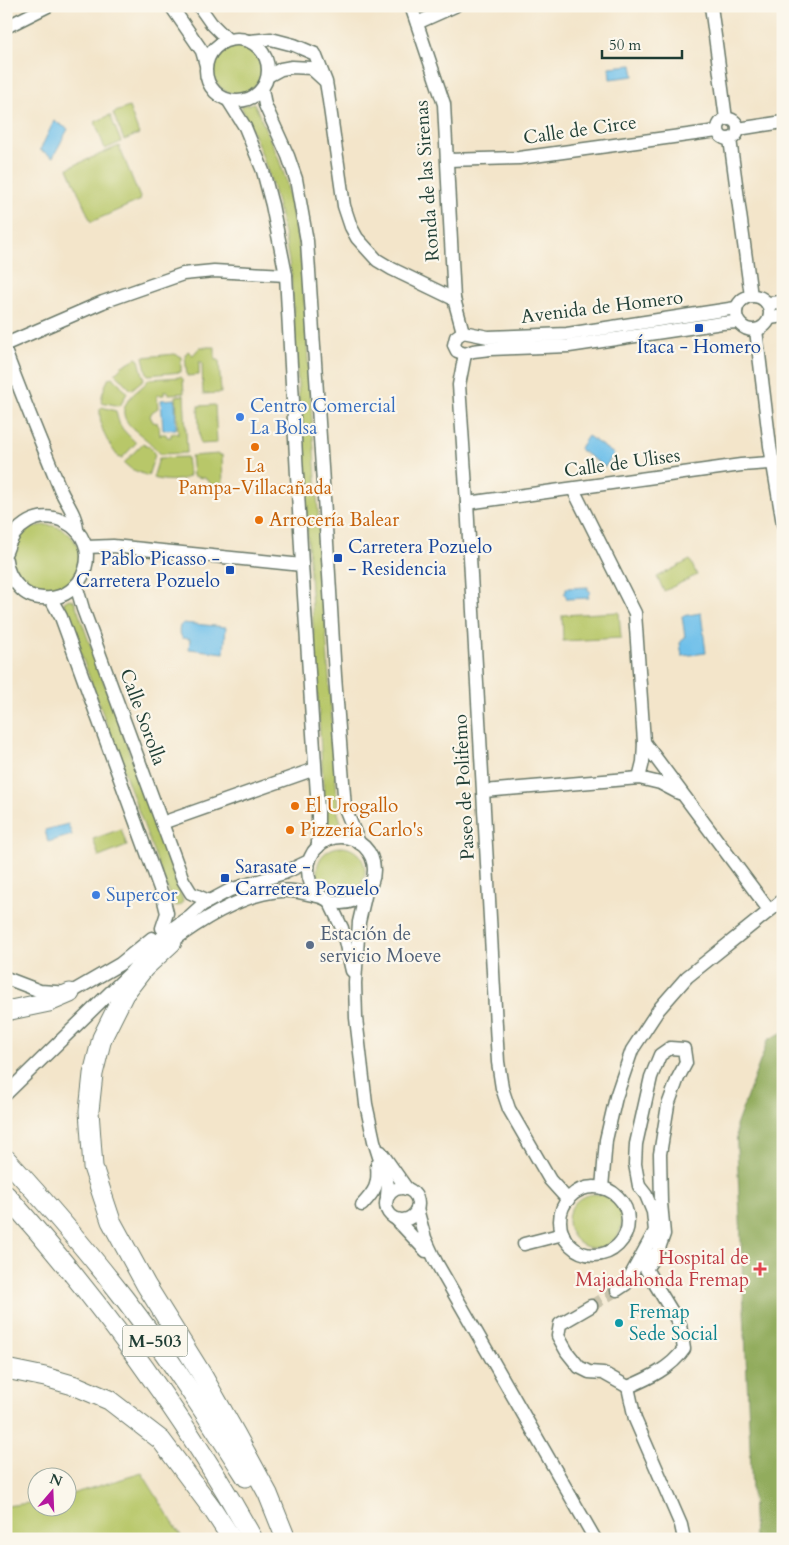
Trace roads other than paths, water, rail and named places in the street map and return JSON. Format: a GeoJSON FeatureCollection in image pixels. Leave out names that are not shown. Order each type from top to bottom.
{"type":"FeatureCollection","features":[{"type":"Feature","properties":{"kind":"highway","name":"M-503"},"geometry":{"type":"LineString","coordinates":[[167,935],[124,994],[102,1038],[93,1074],[89,1111],[93,1166],[111,1221],[146,1285],[232,1427],[268,1494],[286,1539]]}},
{"type":"Feature","properties":{"kind":"highway"},"geometry":{"type":"LineString","coordinates":[[6,1011],[49,1002],[70,993]]}},
{"type":"Feature","properties":{"kind":"highway","name":"M-503"},"geometry":{"type":"LineString","coordinates":[[6,1159],[54,1212],[123,1298],[160,1348],[246,1478],[280,1539]]}},
{"type":"Feature","properties":{"kind":"highway","name":"M-503"},"geometry":{"type":"LineString","coordinates":[[6,1195],[104,1311],[140,1360],[227,1493],[253,1539]]}},
{"type":"Feature","properties":{"kind":"highway"},"geometry":{"type":"LineString","coordinates":[[6,1369],[18,1370],[76,1386],[109,1400],[161,1440],[211,1507],[232,1539]]}},
{"type":"Feature","properties":{"kind":"street"},"geometry":{"type":"LineString","coordinates":[[6,27],[48,6]]}},
{"type":"Feature","properties":{"kind":"street"},"geometry":{"type":"LineString","coordinates":[[171,6],[202,51],[206,65]]}},
{"type":"Feature","properties":{"kind":"street"},"geometry":{"type":"LineString","coordinates":[[199,6],[211,23],[228,40]]}},
{"type":"Feature","properties":{"kind":"street","name":"Ronda de las Sirenas"},"geometry":{"type":"LineString","coordinates":[[411,6],[444,104],[454,299]]}},
{"type":"Feature","properties":{"kind":"street"},"geometry":{"type":"LineString","coordinates":[[418,23],[456,6]]}},
{"type":"Feature","properties":{"kind":"street"},"geometry":{"type":"LineString","coordinates":[[711,6],[726,119]]}},
{"type":"Feature","properties":{"kind":"street"},"geometry":{"type":"LineString","coordinates":[[250,41],[263,52],[267,60],[268,76],[262,89],[255,96],[237,101],[228,100],[213,90],[208,83],[206,74],[208,57],[213,49],[228,40],[235,38],[250,41],[271,39],[294,44],[314,54],[326,82],[344,206],[357,238],[378,260],[436,292],[454,299],[467,334],[476,342],[469,353],[457,351],[454,345],[456,337],[467,334]]}},
{"type":"Feature","properties":{"kind":"street"},"geometry":{"type":"LineString","coordinates":[[268,76],[286,68],[311,68],[326,82]]}},
{"type":"Feature","properties":{"kind":"street"},"geometry":{"type":"LineString","coordinates":[[262,89],[265,105],[288,156],[296,179],[307,240],[345,808],[359,843]]}},
{"type":"Feature","properties":{"kind":"street"},"geometry":{"type":"LineString","coordinates":[[228,100],[245,127],[263,171],[286,275],[318,810],[318,847]]}},
{"type":"Feature","properties":{"kind":"street"},"geometry":{"type":"LineString","coordinates":[[726,119],[734,121],[738,129],[737,134],[730,139],[721,137],[717,131],[718,125],[726,119]]}},
{"type":"Feature","properties":{"kind":"street"},"geometry":{"type":"LineString","coordinates":[[738,129],[783,122]]}},
{"type":"Feature","properties":{"kind":"street","name":"Calle de Circe"},"geometry":{"type":"LineString","coordinates":[[448,160],[519,158],[717,131]]}},
{"type":"Feature","properties":{"kind":"street"},"geometry":{"type":"LineString","coordinates":[[730,139],[751,296]]}},
{"type":"Feature","properties":{"kind":"street"},"geometry":{"type":"LineString","coordinates":[[6,344],[103,302],[183,274],[214,271],[286,275]]}},
{"type":"Feature","properties":{"kind":"street"},"geometry":{"type":"LineString","coordinates":[[751,296],[760,297],[767,303],[770,308],[770,318],[764,326],[756,330],[746,329],[738,322],[736,308],[742,300],[751,296]]}},
{"type":"Feature","properties":{"kind":"street"},"geometry":{"type":"LineString","coordinates":[[767,303],[783,302]]}},
{"type":"Feature","properties":{"kind":"street","name":"Avenida de Homero"},"geometry":{"type":"LineString","coordinates":[[467,334],[488,337],[567,334],[736,308]]}},
{"type":"Feature","properties":{"kind":"street"},"geometry":{"type":"LineString","coordinates":[[770,318],[783,316]]}},
{"type":"Feature","properties":{"kind":"street","name":"Avenida de Homero"},"geometry":{"type":"LineString","coordinates":[[469,353],[490,348],[569,346],[722,322],[738,322]]}},
{"type":"Feature","properties":{"kind":"street"},"geometry":{"type":"LineString","coordinates":[[756,330],[778,462],[783,524]]}},
{"type":"Feature","properties":{"kind":"street"},"geometry":{"type":"LineString","coordinates":[[6,353],[63,495],[74,515],[77,531]]}},
{"type":"Feature","properties":{"kind":"street","name":"Paseo de Polifemo"},"geometry":{"type":"LineString","coordinates":[[469,353],[459,385],[484,791],[498,1062],[502,1088],[509,1109],[550,1180],[568,1200]]}},
{"type":"Feature","properties":{"kind":"street","name":"Calle de Ulises"},"geometry":{"type":"LineString","coordinates":[[467,503],[740,465],[778,462]]}},
{"type":"Feature","properties":{"kind":"street"},"geometry":{"type":"LineString","coordinates":[[573,489],[635,613],[644,742],[640,778]]}},
{"type":"Feature","properties":{"kind":"street"},"geometry":{"type":"LineString","coordinates":[[50,518],[63,495]]}},
{"type":"Feature","properties":{"kind":"street"},"geometry":{"type":"LineString","coordinates":[[6,552],[10,540],[18,528],[30,521],[50,518],[67,523],[77,531],[86,547],[87,559],[85,570],[72,590],[62,596],[51,599],[31,596],[22,590],[12,580],[6,567],[6,560]]}},
{"type":"Feature","properties":{"kind":"street"},"geometry":{"type":"LineString","coordinates":[[86,547],[114,546],[302,564]]}},
{"type":"Feature","properties":{"kind":"street","name":"Calle Sorolla"},"geometry":{"type":"LineString","coordinates":[[76,585],[83,609],[183,880],[191,893],[205,904]]}},
{"type":"Feature","properties":{"kind":"street"},"geometry":{"type":"LineString","coordinates":[[6,593],[22,590]]}},
{"type":"Feature","properties":{"kind":"street"},"geometry":{"type":"LineString","coordinates":[[51,599],[61,617],[163,897],[167,913],[167,935]]}},
{"type":"Feature","properties":{"kind":"street"},"geometry":{"type":"LineString","coordinates":[[644,742],[769,910]]}},
{"type":"Feature","properties":{"kind":"street"},"geometry":{"type":"LineString","coordinates":[[162,823],[315,769]]}},
{"type":"Feature","properties":{"kind":"street"},"geometry":{"type":"LineString","coordinates":[[484,791],[640,778],[660,783],[683,795]]}},
{"type":"Feature","properties":{"kind":"street"},"geometry":{"type":"LineString","coordinates":[[355,984],[342,928],[325,899],[314,890],[308,871],[312,853],[327,840],[338,838],[349,838],[359,843],[371,857],[373,866],[371,884],[366,892],[359,922],[355,984],[366,1104],[374,1140],[388,1185],[387,1212],[396,1219],[436,1262]]}},
{"type":"Feature","properties":{"kind":"street"},"geometry":{"type":"LineString","coordinates":[[153,869],[163,872],[170,869],[176,861]]}},
{"type":"Feature","properties":{"kind":"street"},"geometry":{"type":"LineString","coordinates":[[130,973],[166,933],[205,904],[230,890],[284,873],[309,861]]}},
{"type":"Feature","properties":{"kind":"street"},"geometry":{"type":"LineString","coordinates":[[6,978],[40,991],[70,993],[167,935],[199,923],[223,909],[265,893],[280,890],[339,903],[349,902],[366,892]]}},
{"type":"Feature","properties":{"kind":"street"},"geometry":{"type":"LineString","coordinates":[[602,1188],[606,1140],[616,1097],[632,1050],[659,1009],[687,977],[783,900]]}},
{"type":"Feature","properties":{"kind":"street"},"geometry":{"type":"LineString","coordinates":[[6,1094],[130,973],[188,910],[205,904]]}},
{"type":"Feature","properties":{"kind":"street"},"geometry":{"type":"LineString","coordinates":[[670,1048],[684,1049],[686,1063],[668,1105],[660,1154],[664,1234],[658,1252],[646,1269],[622,1287],[655,1231],[653,1212],[646,1195],[639,1186],[635,1164],[636,1144],[651,1077],[660,1055],[670,1048]]}},
{"type":"Feature","properties":{"kind":"street"},"geometry":{"type":"LineString","coordinates":[[374,1140],[407,1189],[415,1195],[425,1238],[436,1262],[595,1538]]}},
{"type":"Feature","properties":{"kind":"street"},"geometry":{"type":"LineString","coordinates":[[374,1140],[378,1179],[373,1192],[362,1205],[387,1198],[390,1192],[398,1188],[407,1189]]}},
{"type":"Feature","properties":{"kind":"street"},"geometry":{"type":"LineString","coordinates":[[590,1188],[602,1188],[615,1194],[624,1204],[628,1218],[627,1231],[620,1243],[609,1252],[596,1255],[582,1253],[571,1245],[563,1234],[561,1216],[563,1208],[568,1200],[578,1192],[590,1188]]}},
{"type":"Feature","properties":{"kind":"street"},"geometry":{"type":"LineString","coordinates":[[396,1219],[406,1220],[417,1210]]}},
{"type":"Feature","properties":{"kind":"street"},"geometry":{"type":"LineString","coordinates":[[524,1244],[563,1234]]}},
{"type":"Feature","properties":{"kind":"street"},"geometry":{"type":"LineString","coordinates":[[628,1387],[648,1378],[676,1360],[684,1348],[680,1325],[646,1269]]}},
{"type":"Feature","properties":{"kind":"street"},"geometry":{"type":"LineString","coordinates":[[591,1306],[560,1324],[558,1336],[579,1367],[589,1372],[603,1374],[628,1387]]}},
{"type":"Feature","properties":{"kind":"street"},"geometry":{"type":"LineString","coordinates":[[628,1387],[635,1419],[681,1525],[684,1539]]}},
{"type":"Feature","properties":{"kind":"water"},"geometry":{"type":"Polygon","coordinates":[[[632,65],[634,76],[610,79],[609,67],[632,65]]]}},
{"type":"Feature","properties":{"kind":"water"},"geometry":{"type":"Polygon","coordinates":[[[54,121],[68,129],[53,157],[40,150],[54,121]]]}},
{"type":"Feature","properties":{"kind":"water"},"geometry":{"type":"Polygon","coordinates":[[[175,399],[176,429],[163,430],[161,400],[175,399]]]}},
{"type":"Feature","properties":{"kind":"water"},"geometry":{"type":"Polygon","coordinates":[[[588,436],[614,454],[605,467],[579,449],[588,436]]]}},
{"type":"Feature","properties":{"kind":"water"},"geometry":{"type":"Polygon","coordinates":[[[588,587],[588,590],[591,592],[588,595],[589,598],[567,599],[564,594],[566,588],[588,587]]]}},
{"type":"Feature","properties":{"kind":"water"},"geometry":{"type":"Polygon","coordinates":[[[701,613],[706,653],[682,656],[680,643],[685,637],[682,616],[701,613]]]}},
{"type":"Feature","properties":{"kind":"water"},"geometry":{"type":"Polygon","coordinates":[[[183,623],[226,627],[224,653],[189,649],[190,639],[182,638],[179,630],[183,623]]]}},
{"type":"Feature","properties":{"kind":"water"},"geometry":{"type":"Polygon","coordinates":[[[68,824],[72,835],[48,842],[45,830],[68,824]]]}},
{"type":"Feature","properties":{"kind":"tunnel"},"geometry":{"type":"LineString","coordinates":[[591,1306],[617,1290]]}},
{"type":"Feature","properties":{"kind":"place","name":"Ítaca - Homero"},"geometry":{"type":"Point","coordinates":[699,328]}},
{"type":"Feature","properties":{"kind":"place","name":"Centro Comercial La Bolsa"},"geometry":{"type":"Point","coordinates":[240,417]}},
{"type":"Feature","properties":{"kind":"place","name":"La Pampa-Villacañada"},"geometry":{"type":"Point","coordinates":[255,447]}},
{"type":"Feature","properties":{"kind":"place","name":"Arrocería Balear"},"geometry":{"type":"Point","coordinates":[259,520]}},
{"type":"Feature","properties":{"kind":"place","name":"Carretera Pozuelo - Residencia"},"geometry":{"type":"Point","coordinates":[338,558]}},
{"type":"Feature","properties":{"kind":"place","name":"Pablo Picasso - Carretera Pozuelo"},"geometry":{"type":"Point","coordinates":[230,570]}},
{"type":"Feature","properties":{"kind":"place","name":"El Urogallo"},"geometry":{"type":"Point","coordinates":[295,806]}},
{"type":"Feature","properties":{"kind":"place","name":"Pizzería Carlo's"},"geometry":{"type":"Point","coordinates":[290,830]}},
{"type":"Feature","properties":{"kind":"place","name":"Sarasate - Carretera Pozuelo"},"geometry":{"type":"Point","coordinates":[225,878]}},
{"type":"Feature","properties":{"kind":"place","name":"Supercor"},"geometry":{"type":"Point","coordinates":[96,895]}},
{"type":"Feature","properties":{"kind":"place","name":"Estación de servicio Moeve"},"geometry":{"type":"Point","coordinates":[310,945]}},
{"type":"Feature","properties":{"kind":"place","name":"Hospital de Majadahonda Fremap"},"geometry":{"type":"Point","coordinates":[760,1269]}},
{"type":"Feature","properties":{"kind":"place","name":"Fremap Sede Social"},"geometry":{"type":"Point","coordinates":[619,1323]}}]}
